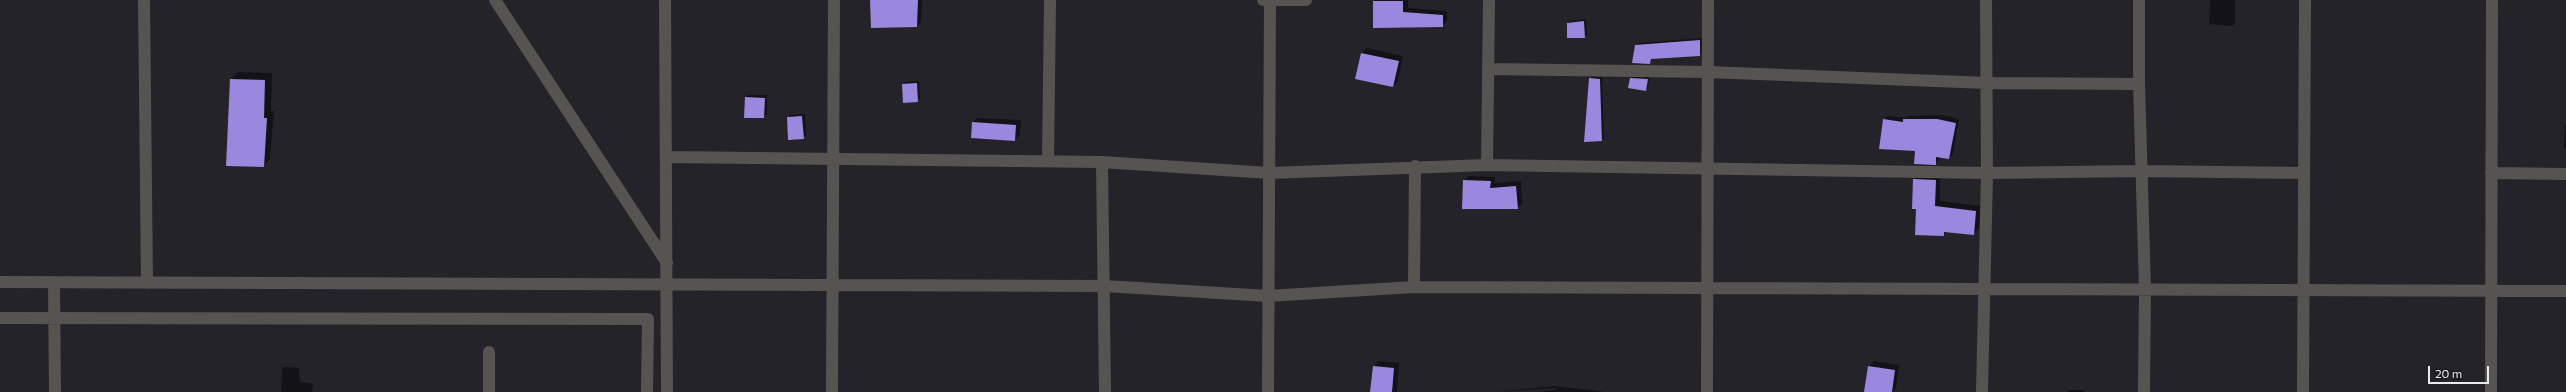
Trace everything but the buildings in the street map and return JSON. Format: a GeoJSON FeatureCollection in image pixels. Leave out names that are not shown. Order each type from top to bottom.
{"type":"FeatureCollection","features":[{"type":"Feature","properties":{"kind":"street"},"geometry":{"type":"LineString","coordinates":[[144,0],[147,283]]}},
{"type":"Feature","properties":{"kind":"street"},"geometry":{"type":"LineString","coordinates":[[495,0],[667,264]]}},
{"type":"Feature","properties":{"kind":"street"},"geometry":{"type":"LineString","coordinates":[[665,0],[667,392]]}},
{"type":"Feature","properties":{"kind":"street"},"geometry":{"type":"LineString","coordinates":[[832,392],[834,0]]}},
{"type":"Feature","properties":{"kind":"street"},"geometry":{"type":"LineString","coordinates":[[1048,161],[1050,0]]}},
{"type":"Feature","properties":{"kind":"street"},"geometry":{"type":"LineString","coordinates":[[1268,392],[1269,173],[1267,0],[1306,0]]}},
{"type":"Feature","properties":{"kind":"street"},"geometry":{"type":"LineString","coordinates":[[1487,165],[1489,0]]}},
{"type":"Feature","properties":{"kind":"street"},"geometry":{"type":"LineString","coordinates":[[1707,392],[1708,0]]}},
{"type":"Feature","properties":{"kind":"street"},"geometry":{"type":"LineString","coordinates":[[1982,392],[1987,173],[1986,0]]}},
{"type":"Feature","properties":{"kind":"street"},"geometry":{"type":"LineString","coordinates":[[2139,0],[2139,84],[2145,289],[2144,392]]}},
{"type":"Feature","properties":{"kind":"street"},"geometry":{"type":"LineString","coordinates":[[2303,392],[2306,0]]}},
{"type":"Feature","properties":{"kind":"street"},"geometry":{"type":"LineString","coordinates":[[2491,392],[2492,290],[2490,173],[2492,0]]}},
{"type":"Feature","properties":{"kind":"street"},"geometry":{"type":"LineString","coordinates":[[1488,69],[1708,72],[1987,83],[2139,84]]}},
{"type":"Feature","properties":{"kind":"street"},"geometry":{"type":"LineString","coordinates":[[667,157],[1102,162],[1269,173],[1415,166],[1487,165],[1708,167],[1987,173],[2142,171],[2304,173]]}},
{"type":"Feature","properties":{"kind":"street"},"geometry":{"type":"LineString","coordinates":[[1102,162],[1105,286],[1105,392]]}},
{"type":"Feature","properties":{"kind":"street"},"geometry":{"type":"LineString","coordinates":[[1414,287],[1415,166]]}},
{"type":"Feature","properties":{"kind":"street"},"geometry":{"type":"LineString","coordinates":[[2490,173],[2566,174]]}},
{"type":"Feature","properties":{"kind":"street"},"geometry":{"type":"LineString","coordinates":[[0,282],[1105,286],[1268,296],[1414,287],[2566,291]]}},
{"type":"Feature","properties":{"kind":"street"},"geometry":{"type":"LineString","coordinates":[[54,283],[55,392]]}},
{"type":"Feature","properties":{"kind":"street"},"geometry":{"type":"LineString","coordinates":[[0,318],[648,319],[647,392]]}},
{"type":"Feature","properties":{"kind":"street"},"geometry":{"type":"LineString","coordinates":[[489,392],[490,352]]}}]}
